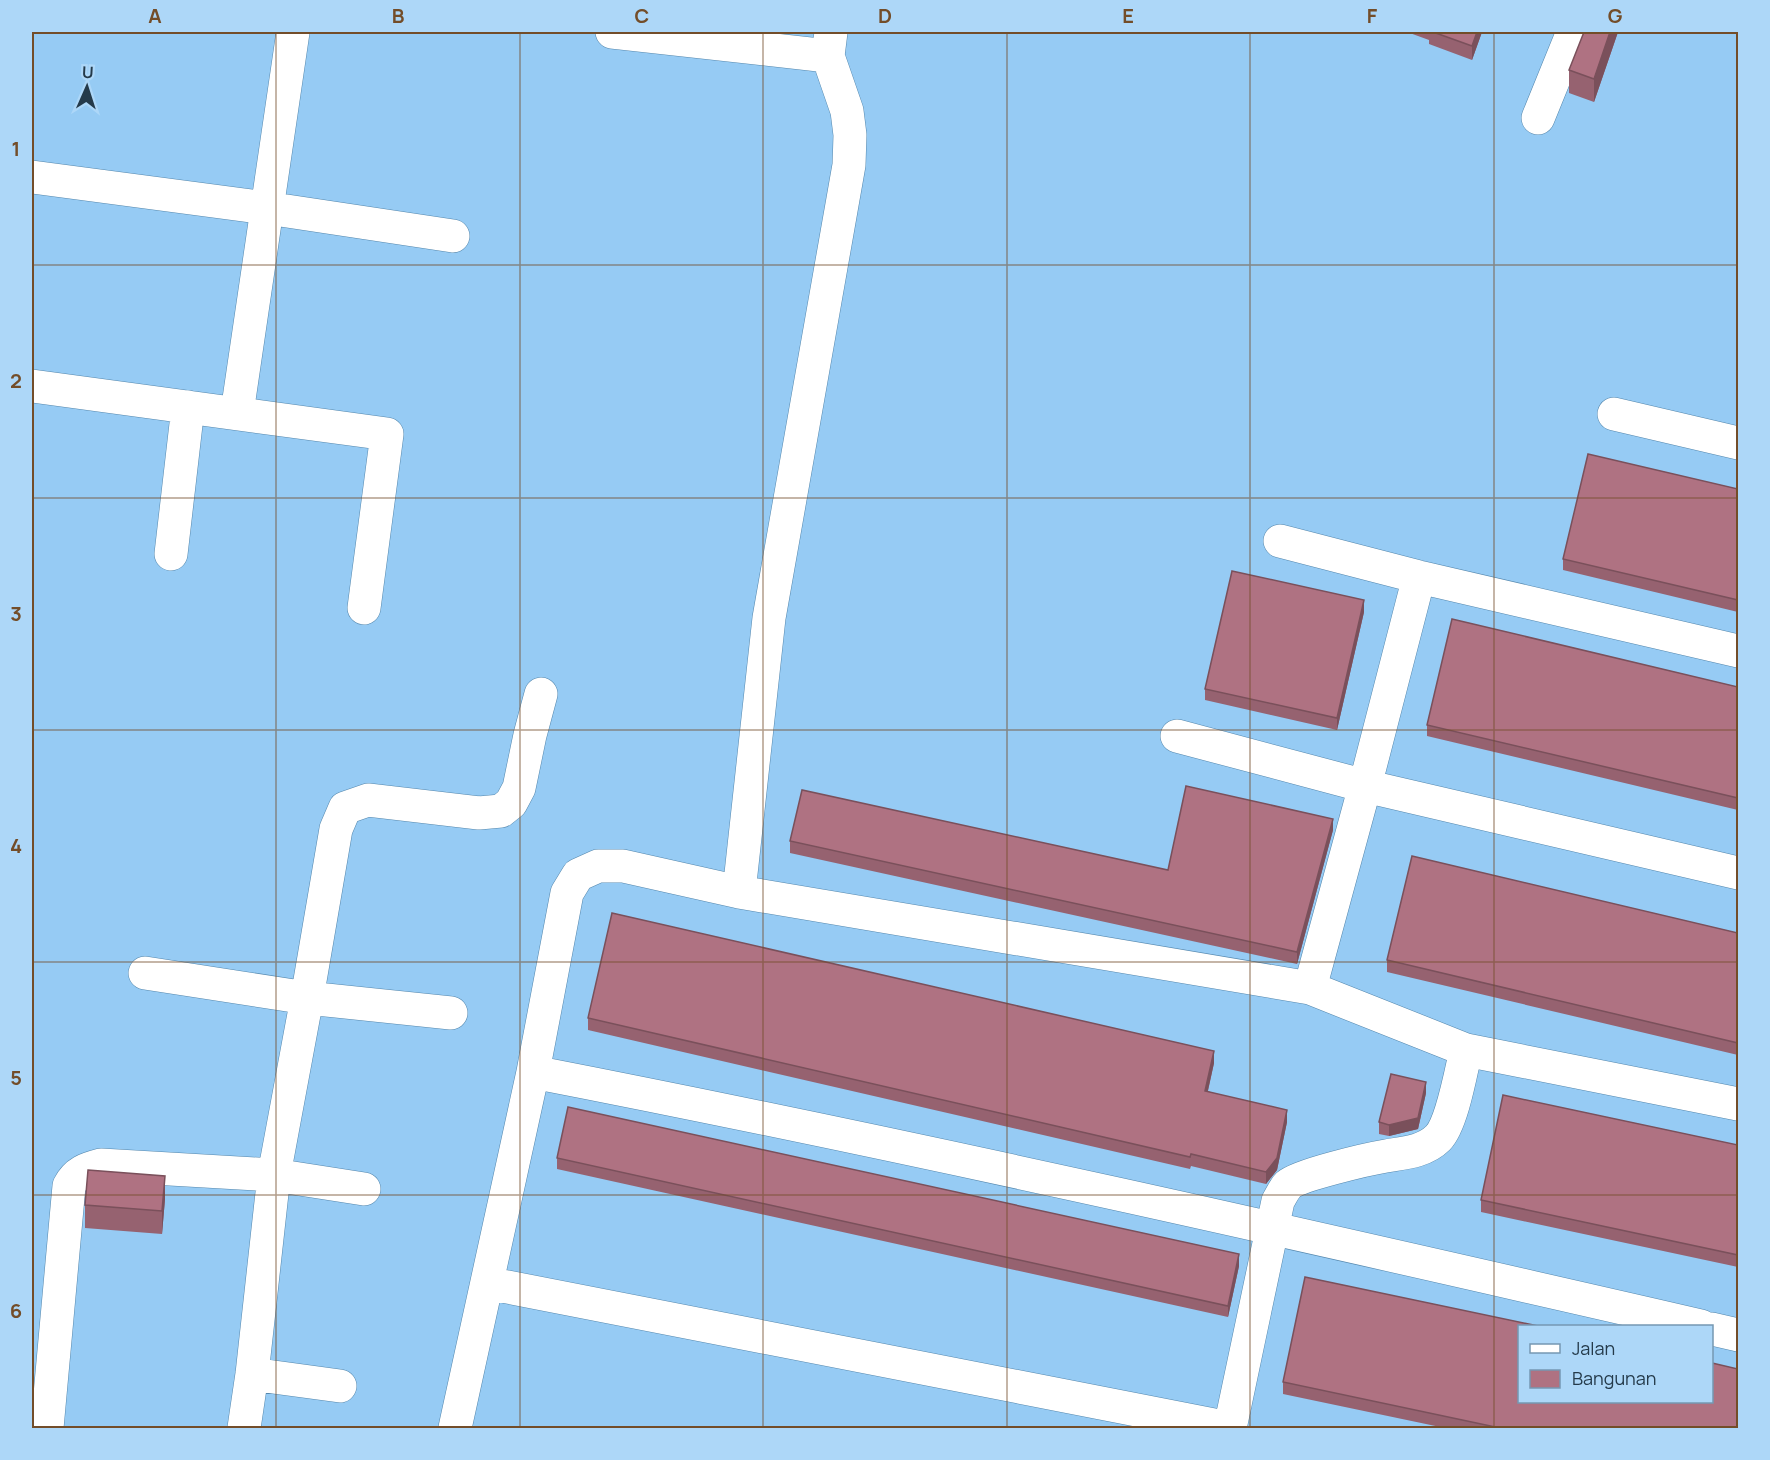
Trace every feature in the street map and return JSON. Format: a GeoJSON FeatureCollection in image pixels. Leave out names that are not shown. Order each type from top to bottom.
{"type":"FeatureCollection","features":[{"type":"Feature","properties":{"kind":"street"},"geometry":{"type":"LineString","coordinates":[[237,413],[293,32]]}},
{"type":"Feature","properties":{"kind":"street"},"geometry":{"type":"LineString","coordinates":[[612,32],[830,44],[847,111],[850,135],[849,165],[769,618],[739,891]]}},
{"type":"Feature","properties":{"kind":"street"},"geometry":{"type":"LineString","coordinates":[[1538,118],[1573,32]]}},
{"type":"Feature","properties":{"kind":"street"},"geometry":{"type":"LineString","coordinates":[[32,177],[267,208],[453,236]]}},
{"type":"Feature","properties":{"kind":"street"},"geometry":{"type":"LineString","coordinates":[[32,386],[387,434],[364,608]]}},
{"type":"Feature","properties":{"kind":"street"},"geometry":{"type":"LineString","coordinates":[[171,554],[188,407]]}},
{"type":"Feature","properties":{"kind":"street"},"geometry":{"type":"LineString","coordinates":[[1614,414],[1738,443]]}},
{"type":"Feature","properties":{"kind":"street"},"geometry":{"type":"LineString","coordinates":[[1280,541],[1419,577],[1738,651]]}},
{"type":"Feature","properties":{"kind":"street"},"geometry":{"type":"LineString","coordinates":[[1310,988],[1419,577]]}},
{"type":"Feature","properties":{"kind":"street"},"geometry":{"type":"LineString","coordinates":[[244,1428],[274,1175],[336,829],[345,808],[368,800],[479,813],[501,811],[511,803],[519,788],[541,694]]}},
{"type":"Feature","properties":{"kind":"street"},"geometry":{"type":"LineString","coordinates":[[1178,736],[1365,786],[1738,873]]}},
{"type":"Feature","properties":{"kind":"street"},"geometry":{"type":"LineString","coordinates":[[455,1428],[533,1072],[567,892],[578,875],[598,866],[623,866],[739,891],[1310,988],[1466,1050],[1738,1104]]}},
{"type":"Feature","properties":{"kind":"street"},"geometry":{"type":"LineString","coordinates":[[145,973],[307,998],[451,1013]]}},
{"type":"Feature","properties":{"kind":"street"},"geometry":{"type":"LineString","coordinates":[[487,1283],[1230,1428],[1278,1201],[1288,1185],[1300,1177],[1365,1160],[1408,1153],[1423,1148],[1438,1138],[1447,1122],[1466,1050]]}},
{"type":"Feature","properties":{"kind":"street"},"geometry":{"type":"LineString","coordinates":[[533,1072],[660,1096],[1272,1228],[1697,1325]]}},
{"type":"Feature","properties":{"kind":"street"},"geometry":{"type":"LineString","coordinates":[[47,1428],[69,1186],[74,1176],[83,1170],[101,1165],[274,1175],[364,1189]]}},
{"type":"Feature","properties":{"kind":"street"},"geometry":{"type":"LineString","coordinates":[[1713,1329],[1738,1335]]}},
{"type":"Feature","properties":{"kind":"street"},"geometry":{"type":"LineString","coordinates":[[252,1374],[340,1386]]}},
{"type":"Feature","properties":{"kind":"building"},"geometry":{"type":"Polygon","coordinates":[[[1433,32],[1477,32],[1472,46],[1433,32]]]}},
{"type":"Feature","properties":{"kind":"building"},"geometry":{"type":"Polygon","coordinates":[[[1584,32],[1610,32],[1594,79],[1569,70],[1584,32]]]}},
{"type":"Feature","properties":{"kind":"building"},"geometry":{"type":"Polygon","coordinates":[[[1588,454],[1738,489],[1738,600],[1563,559],[1588,454]]]}},
{"type":"Feature","properties":{"kind":"building"},"geometry":{"type":"Polygon","coordinates":[[[1232,571],[1364,600],[1337,718],[1205,689],[1232,571]]]}},
{"type":"Feature","properties":{"kind":"building"},"geometry":{"type":"Polygon","coordinates":[[[1452,619],[1738,687],[1738,798],[1427,725],[1452,619]]]}},
{"type":"Feature","properties":{"kind":"building"},"geometry":{"type":"Polygon","coordinates":[[[1186,786],[1333,819],[1297,952],[790,841],[802,790],[1168,870],[1186,786]]]}},
{"type":"Feature","properties":{"kind":"building"},"geometry":{"type":"Polygon","coordinates":[[[1412,856],[1738,933],[1738,1043],[1387,960],[1412,856]]]}},
{"type":"Feature","properties":{"kind":"building"},"geometry":{"type":"Polygon","coordinates":[[[612,913],[1214,1051],[1205,1091],[1287,1110],[1277,1158],[1266,1172],[1191,1154],[1190,1157],[588,1018],[612,913]]]}},
{"type":"Feature","properties":{"kind":"building"},"geometry":{"type":"Polygon","coordinates":[[[1391,1074],[1426,1082],[1418,1118],[1389,1125],[1379,1122],[1391,1074]]]}},
{"type":"Feature","properties":{"kind":"building"},"geometry":{"type":"Polygon","coordinates":[[[1503,1095],[1738,1145],[1738,1255],[1481,1200],[1503,1095]]]}},
{"type":"Feature","properties":{"kind":"building"},"geometry":{"type":"Polygon","coordinates":[[[568,1107],[1239,1254],[1228,1306],[557,1158],[568,1107]]]}},
{"type":"Feature","properties":{"kind":"building"},"geometry":{"type":"Polygon","coordinates":[[[88,1170],[165,1176],[162,1211],[85,1205],[88,1170]]]}},
{"type":"Feature","properties":{"kind":"building"},"geometry":{"type":"Polygon","coordinates":[[[1305,1277],[1533,1325],[1518,1325],[1518,1403],[1713,1403],[1713,1363],[1738,1369],[1738,1428],[1500,1428],[1283,1382],[1305,1277]]]}}]}
